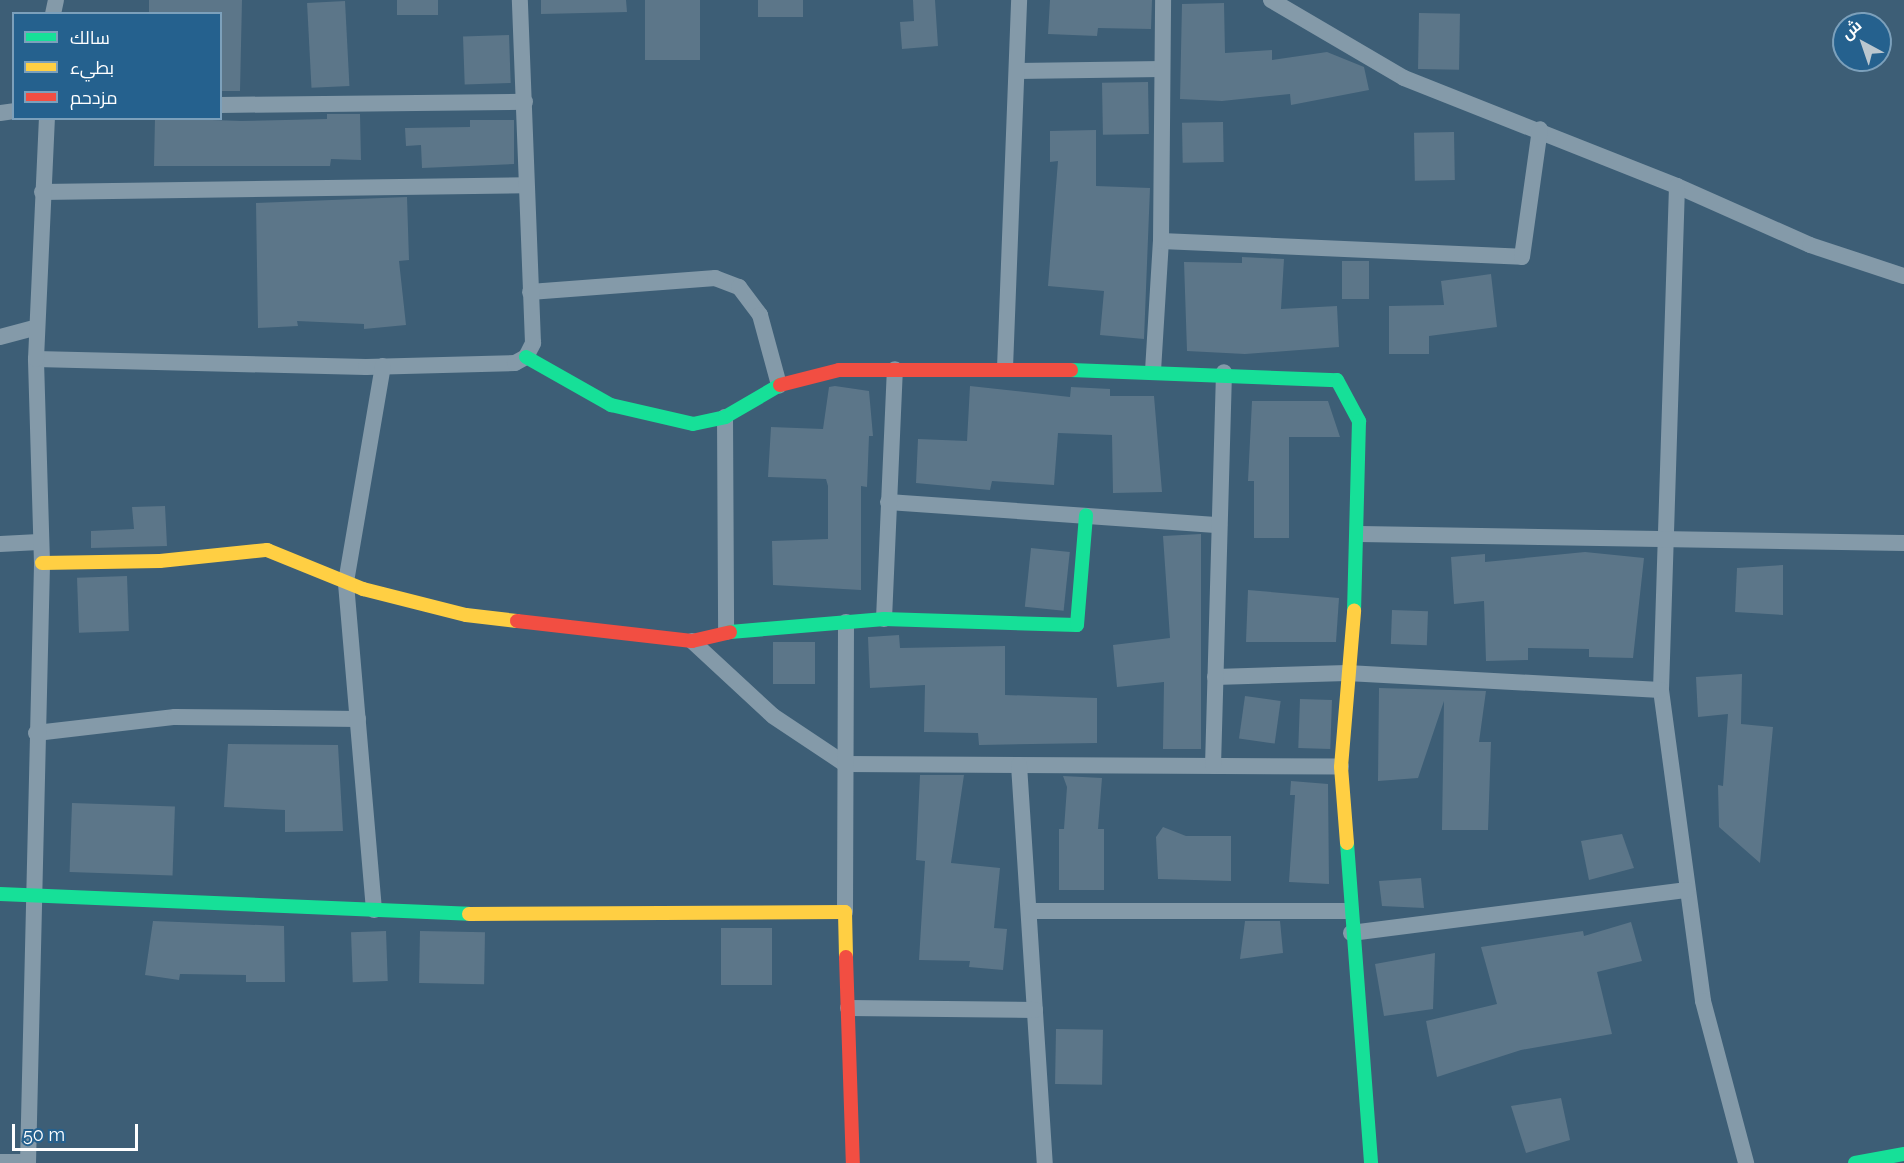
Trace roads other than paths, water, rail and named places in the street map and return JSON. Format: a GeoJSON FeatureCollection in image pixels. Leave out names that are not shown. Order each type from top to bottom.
{"type":"FeatureCollection","features":[{"type":"Feature","properties":{"kind":"main road"},"geometry":{"type":"LineString","coordinates":[[526,357],[576,389],[651,418],[693,424],[724,417],[779,384],[839,370],[1005,368],[1224,372],[1337,380],[1359,421],[1360,534],[1341,766],[1351,933],[1371,1163]]}},
{"type":"Feature","properties":{"kind":"main road"},"geometry":{"type":"LineString","coordinates":[[42,563],[160,561],[267,550],[346,582],[466,615],[692,641],[726,632],[884,619],[1002,628],[1077,625],[1086,515]]}},
{"type":"Feature","properties":{"kind":"main road"},"geometry":{"type":"LineString","coordinates":[[0,894],[32,893],[374,910],[845,912],[853,1163]]}},
{"type":"Feature","properties":{"kind":"main road"},"geometry":{"type":"LineString","coordinates":[[1855,1163],[1904,1154]]}},
{"type":"Feature","properties":{"kind":"main road"},"geometry":{"type":"LineString","coordinates":[[1899,1163],[1904,1162]]}},
{"type":"Feature","properties":{"kind":"street"},"geometry":{"type":"LineString","coordinates":[[36,359],[383,366],[515,363],[526,357],[533,342],[525,185],[525,102],[520,0]]}},
{"type":"Feature","properties":{"kind":"street"},"geometry":{"type":"LineString","coordinates":[[1005,368],[1019,0]]}},
{"type":"Feature","properties":{"kind":"street"},"geometry":{"type":"LineString","coordinates":[[1153,371],[1161,241],[1162,0]]}},
{"type":"Feature","properties":{"kind":"street"},"geometry":{"type":"LineString","coordinates":[[1271,0],[1404,78],[1540,129],[1810,245],[1904,276]]}},
{"type":"Feature","properties":{"kind":"street"},"geometry":{"type":"LineString","coordinates":[[1017,71],[1162,69]]}},
{"type":"Feature","properties":{"kind":"street"},"geometry":{"type":"LineString","coordinates":[[222,105],[525,102]]}},
{"type":"Feature","properties":{"kind":"street"},"geometry":{"type":"LineString","coordinates":[[0,1162],[28,1162],[32,893],[42,563],[39,542],[36,359],[47,120]]}},
{"type":"Feature","properties":{"kind":"street"},"geometry":{"type":"LineString","coordinates":[[1161,241],[1522,257],[1540,129]]}},
{"type":"Feature","properties":{"kind":"street"},"geometry":{"type":"LineString","coordinates":[[42,192],[525,185]]}},
{"type":"Feature","properties":{"kind":"street"},"geometry":{"type":"LineString","coordinates":[[1677,186],[1662,539],[1661,690],[1703,1001],[1746,1163]]}},
{"type":"Feature","properties":{"kind":"street"},"geometry":{"type":"LineString","coordinates":[[530,292],[715,278],[739,287],[760,315],[779,384]]}},
{"type":"Feature","properties":{"kind":"street"},"geometry":{"type":"LineString","coordinates":[[0,337],[37,327]]}},
{"type":"Feature","properties":{"kind":"street"},"geometry":{"type":"LineString","coordinates":[[374,910],[346,582],[383,366]]}},
{"type":"Feature","properties":{"kind":"street"},"geometry":{"type":"LineString","coordinates":[[884,619],[895,369]]}},
{"type":"Feature","properties":{"kind":"street"},"geometry":{"type":"LineString","coordinates":[[1213,766],[1224,372]]}},
{"type":"Feature","properties":{"kind":"street"},"geometry":{"type":"LineString","coordinates":[[724,417],[726,632]]}},
{"type":"Feature","properties":{"kind":"street"},"geometry":{"type":"LineString","coordinates":[[888,502],[1220,525]]}},
{"type":"Feature","properties":{"kind":"street"},"geometry":{"type":"LineString","coordinates":[[1360,534],[1904,543]]}},
{"type":"Feature","properties":{"kind":"street"},"geometry":{"type":"LineString","coordinates":[[0,544],[39,542]]}},
{"type":"Feature","properties":{"kind":"street"},"geometry":{"type":"LineString","coordinates":[[845,912],[846,622]]}},
{"type":"Feature","properties":{"kind":"street"},"geometry":{"type":"LineString","coordinates":[[692,641],[773,716],[845,764],[1341,766]]}},
{"type":"Feature","properties":{"kind":"street"},"geometry":{"type":"LineString","coordinates":[[1215,677],[1347,674],[1661,690]]}},
{"type":"Feature","properties":{"kind":"street"},"geometry":{"type":"LineString","coordinates":[[36,733],[175,717],[358,719]]}},
{"type":"Feature","properties":{"kind":"street"},"geometry":{"type":"LineString","coordinates":[[1019,765],[1045,1163]]}},
{"type":"Feature","properties":{"kind":"street"},"geometry":{"type":"LineString","coordinates":[[1351,933],[1687,890]]}},
{"type":"Feature","properties":{"kind":"street"},"geometry":{"type":"LineString","coordinates":[[1029,911],[1350,911]]}},
{"type":"Feature","properties":{"kind":"street"},"geometry":{"type":"LineString","coordinates":[[848,1008],[1035,1010]]}}]}
